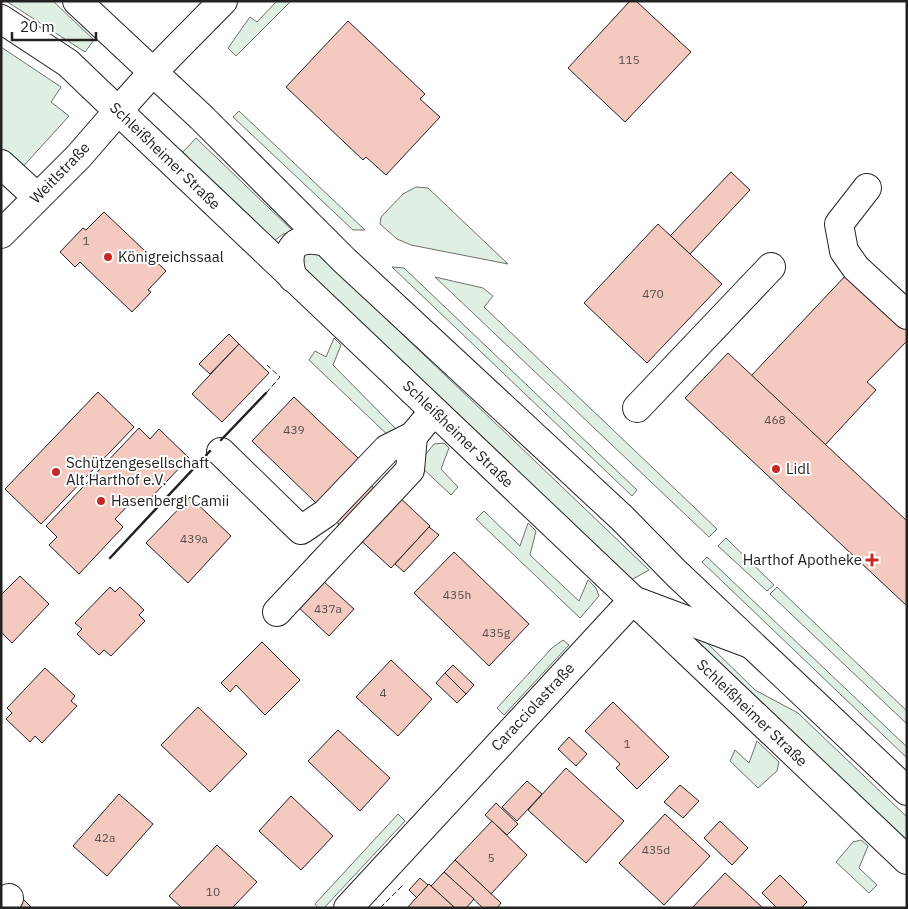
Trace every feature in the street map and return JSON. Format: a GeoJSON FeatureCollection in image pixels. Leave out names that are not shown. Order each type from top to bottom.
{"type":"FeatureCollection","features":[{"type":"Feature","properties":{"kind":"main road"},"geometry":{"type":"LineString","coordinates":[[77,1],[212,128],[326,242],[622,518],[750,644],[907,791]]}},
{"type":"Feature","properties":{"kind":"main road","name":"Weitlstraße"},"geometry":{"type":"LineString","coordinates":[[1,234],[80,156],[153,72],[224,1]]}},
{"type":"Feature","properties":{"kind":"main road","name":"Schleißheimer Straße"},"geometry":{"type":"LineString","coordinates":[[1,19],[68,63],[907,860]]}},
{"type":"Feature","properties":{"kind":"main road"},"geometry":{"type":"LineString","coordinates":[[1,164],[37,197]]}},
{"type":"Feature","properties":{"kind":"main road"},"geometry":{"type":"LineString","coordinates":[[867,188],[839,224],[844,251],[856,268],[907,316]]}},
{"type":"Feature","properties":{"kind":"main road"},"geometry":{"type":"LineString","coordinates":[[293,278],[288,256],[294,245],[302,240],[312,238],[326,242]]}},
{"type":"Feature","properties":{"kind":"main road"},"geometry":{"type":"LineString","coordinates":[[637,408],[771,267]]}},
{"type":"Feature","properties":{"kind":"main road"},"geometry":{"type":"LineString","coordinates":[[221,452],[301,530],[326,513],[387,449],[413,436],[434,411]]}},
{"type":"Feature","properties":{"kind":"main road"},"geometry":{"type":"LineString","coordinates":[[277,612],[410,470],[413,436]]}},
{"type":"Feature","properties":{"kind":"main road"},"geometry":{"type":"LineString","coordinates":[[633,600],[750,644]]}},
{"type":"Feature","properties":{"kind":"main road","name":"Caracciolastraße"},"geometry":{"type":"LineString","coordinates":[[348,908],[633,600]]}},
{"type":"Feature","properties":{"kind":"green space"},"geometry":{"type":"Polygon","coordinates":[[[6,1],[53,1],[94,40],[85,52],[6,1]]]}},
{"type":"Feature","properties":{"kind":"green space"},"geometry":{"type":"Polygon","coordinates":[[[277,1],[291,1],[236,56],[228,48],[250,17],[257,22],[277,1]]]}},
{"type":"Feature","properties":{"kind":"green space"},"geometry":{"type":"Polygon","coordinates":[[[1,47],[61,87],[51,102],[69,116],[19,171],[1,155],[1,47]]]}},
{"type":"Feature","properties":{"kind":"green space"},"geometry":{"type":"Polygon","coordinates":[[[239,111],[365,230],[353,230],[233,117],[239,111]]]}},
{"type":"Feature","properties":{"kind":"green space"},"geometry":{"type":"Polygon","coordinates":[[[196,138],[293,231],[283,234],[274,241],[198,170],[183,152],[196,138]]]}},
{"type":"Feature","properties":{"kind":"green space"},"geometry":{"type":"Polygon","coordinates":[[[416,187],[428,188],[508,264],[411,245],[397,239],[380,224],[381,217],[403,194],[416,187]]]}},
{"type":"Feature","properties":{"kind":"green space"},"geometry":{"type":"Polygon","coordinates":[[[312,248],[649,570],[631,580],[300,264],[302,251],[312,248]]]}},
{"type":"Feature","properties":{"kind":"green space"},"geometry":{"type":"Polygon","coordinates":[[[392,267],[404,268],[637,490],[632,496],[392,267]]]}},
{"type":"Feature","properties":{"kind":"green space"},"geometry":{"type":"Polygon","coordinates":[[[435,277],[483,288],[493,296],[484,307],[717,529],[709,537],[435,277]]]}},
{"type":"Feature","properties":{"kind":"green space"},"geometry":{"type":"Polygon","coordinates":[[[334,338],[341,345],[333,365],[402,435],[394,441],[309,360],[315,351],[326,357],[334,338]]]}},
{"type":"Feature","properties":{"kind":"green space"},"geometry":{"type":"Polygon","coordinates":[[[444,443],[449,448],[441,469],[458,487],[451,495],[418,464],[434,444],[444,443]]]}},
{"type":"Feature","properties":{"kind":"green space"},"geometry":{"type":"Polygon","coordinates":[[[484,511],[520,546],[528,523],[536,531],[530,555],[579,601],[588,580],[596,588],[599,596],[580,618],[476,519],[484,511]]]}},
{"type":"Feature","properties":{"kind":"green space"},"geometry":{"type":"Polygon","coordinates":[[[726,538],[774,585],[767,591],[718,546],[726,538]]]}},
{"type":"Feature","properties":{"kind":"green space"},"geometry":{"type":"Polygon","coordinates":[[[707,557],[907,747],[907,758],[702,562],[707,557]]]}},
{"type":"Feature","properties":{"kind":"green space"},"geometry":{"type":"Polygon","coordinates":[[[777,587],[907,711],[907,724],[770,594],[777,587]]]}},
{"type":"Feature","properties":{"kind":"green space"},"geometry":{"type":"Polygon","coordinates":[[[689,636],[703,639],[755,690],[798,713],[907,817],[907,843],[689,636]]]}},
{"type":"Feature","properties":{"kind":"green space"},"geometry":{"type":"Polygon","coordinates":[[[563,640],[569,645],[504,715],[497,708],[552,648],[563,640]]]}},
{"type":"Feature","properties":{"kind":"green space"},"geometry":{"type":"Polygon","coordinates":[[[757,741],[779,762],[777,771],[758,788],[730,761],[735,750],[749,763],[757,741]]]}},
{"type":"Feature","properties":{"kind":"green space"},"geometry":{"type":"Polygon","coordinates":[[[398,814],[405,821],[324,908],[318,908],[315,904],[398,814]]]}},
{"type":"Feature","properties":{"kind":"green space"},"geometry":{"type":"Polygon","coordinates":[[[861,840],[868,846],[859,868],[877,885],[869,893],[836,862],[853,842],[861,840]]]}},
{"type":"Feature","properties":{"kind":"building"},"geometry":{"type":"Polygon","coordinates":[[[630,1],[636,1],[691,52],[625,122],[568,68],[630,1]]]}},
{"type":"Feature","properties":{"kind":"building"},"geometry":{"type":"Polygon","coordinates":[[[348,21],[425,94],[420,99],[440,117],[386,175],[366,157],[363,160],[286,87],[348,21]]]}},
{"type":"Feature","properties":{"kind":"building"},"geometry":{"type":"Polygon","coordinates":[[[731,172],[750,190],[690,254],[670,236],[731,172]]]}},
{"type":"Feature","properties":{"kind":"building","name":"Königreichssaal"},"geometry":{"type":"Polygon","coordinates":[[[104,212],[166,271],[148,290],[151,292],[132,312],[80,262],[75,267],[60,252],[83,228],[86,230],[104,212]]]}},
{"type":"Feature","properties":{"kind":"building"},"geometry":{"type":"Polygon","coordinates":[[[658,224],[722,284],[647,363],[584,303],[658,224]]]}},
{"type":"Feature","properties":{"kind":"building"},"geometry":{"type":"Polygon","coordinates":[[[848,273],[907,329],[907,341],[867,382],[876,390],[825,445],[751,376],[848,273]]]}},
{"type":"Feature","properties":{"kind":"building"},"geometry":{"type":"Polygon","coordinates":[[[229,334],[239,344],[210,374],[199,364],[229,334]]]}},
{"type":"Feature","properties":{"kind":"building"},"geometry":{"type":"Polygon","coordinates":[[[239,344],[269,373],[222,422],[192,394],[239,344]]]}},
{"type":"Feature","properties":{"kind":"building"},"geometry":{"type":"Polygon","coordinates":[[[728,353],[907,521],[907,606],[685,398],[728,353]]]}},
{"type":"Feature","properties":{"kind":"building","name":"Schützengesellschaft Alt Harthof e.V."},"geometry":{"type":"Polygon","coordinates":[[[98,392],[134,427],[41,524],[5,489],[98,392]]]}},
{"type":"Feature","properties":{"kind":"building"},"geometry":{"type":"Polygon","coordinates":[[[294,397],[359,459],[316,503],[252,441],[294,397]]]}},
{"type":"Feature","properties":{"kind":"building","name":"Hasenbergl Camii"},"geometry":{"type":"Polygon","coordinates":[[[139,428],[150,439],[159,429],[189,458],[144,505],[136,497],[115,519],[123,527],[79,574],[49,545],[57,537],[46,526],[139,428]]]}},
{"type":"Feature","properties":{"kind":"building"},"geometry":{"type":"Polygon","coordinates":[[[363,478],[376,490],[342,527],[329,515],[363,478]]]}},
{"type":"Feature","properties":{"kind":"building"},"geometry":{"type":"Polygon","coordinates":[[[396,494],[430,526],[391,568],[357,537],[396,494]]]}},
{"type":"Feature","properties":{"kind":"building"},"geometry":{"type":"Polygon","coordinates":[[[190,497],[231,536],[188,583],[146,543],[190,497]]]}},
{"type":"Feature","properties":{"kind":"building"},"geometry":{"type":"Polygon","coordinates":[[[429,527],[439,535],[404,572],[395,564],[429,527]]]}},
{"type":"Feature","properties":{"kind":"building"},"geometry":{"type":"Polygon","coordinates":[[[454,552],[529,624],[489,666],[414,593],[454,552]]]}},
{"type":"Feature","properties":{"kind":"building"},"geometry":{"type":"Polygon","coordinates":[[[20,576],[49,604],[12,643],[1,632],[1,595],[20,576]]]}},
{"type":"Feature","properties":{"kind":"building"},"geometry":{"type":"Polygon","coordinates":[[[321,579],[354,609],[329,636],[297,606],[321,579]]]}},
{"type":"Feature","properties":{"kind":"building"},"geometry":{"type":"Polygon","coordinates":[[[110,587],[115,592],[120,587],[144,610],[139,615],[145,621],[111,656],[104,650],[99,655],[77,634],[82,629],[75,623],[110,587]]]}},
{"type":"Feature","properties":{"kind":"building"},"geometry":{"type":"Polygon","coordinates":[[[262,642],[300,680],[265,715],[236,685],[230,692],[221,683],[262,642]]]}},
{"type":"Feature","properties":{"kind":"building"},"geometry":{"type":"Polygon","coordinates":[[[391,660],[432,699],[398,736],[356,697],[391,660]]]}},
{"type":"Feature","properties":{"kind":"building"},"geometry":{"type":"Polygon","coordinates":[[[453,665],[474,685],[466,694],[445,673],[453,665]]]}},
{"type":"Feature","properties":{"kind":"building"},"geometry":{"type":"Polygon","coordinates":[[[45,668],[75,696],[71,701],[77,706],[42,743],[35,736],[30,742],[6,719],[12,713],[7,708],[45,668]]]}},
{"type":"Feature","properties":{"kind":"building"},"geometry":{"type":"Polygon","coordinates":[[[445,673],[466,694],[457,703],[436,683],[445,673]]]}},
{"type":"Feature","properties":{"kind":"building"},"geometry":{"type":"Polygon","coordinates":[[[613,702],[669,757],[637,789],[616,768],[620,764],[585,731],[613,702]]]}},
{"type":"Feature","properties":{"kind":"building"},"geometry":{"type":"Polygon","coordinates":[[[198,707],[247,754],[210,792],[161,745],[198,707]]]}},
{"type":"Feature","properties":{"kind":"building"},"geometry":{"type":"Polygon","coordinates":[[[338,730],[390,778],[360,811],[308,761],[338,730]]]}},
{"type":"Feature","properties":{"kind":"building"},"geometry":{"type":"Polygon","coordinates":[[[569,737],[587,754],[576,766],[558,749],[569,737]]]}},
{"type":"Feature","properties":{"kind":"building"},"geometry":{"type":"Polygon","coordinates":[[[566,768],[624,821],[586,863],[528,810],[566,768]]]}},
{"type":"Feature","properties":{"kind":"building"},"geometry":{"type":"Polygon","coordinates":[[[527,781],[542,794],[517,821],[502,807],[527,781]]]}},
{"type":"Feature","properties":{"kind":"building"},"geometry":{"type":"Polygon","coordinates":[[[680,785],[699,801],[683,818],[664,802],[680,785]]]}},
{"type":"Feature","properties":{"kind":"building"},"geometry":{"type":"Polygon","coordinates":[[[119,794],[153,824],[107,876],[73,846],[119,794]]]}},
{"type":"Feature","properties":{"kind":"building"},"geometry":{"type":"Polygon","coordinates":[[[291,796],[333,836],[301,870],[259,831],[291,796]]]}},
{"type":"Feature","properties":{"kind":"building"},"geometry":{"type":"Polygon","coordinates":[[[496,803],[518,824],[507,835],[485,815],[496,803]]]}},
{"type":"Feature","properties":{"kind":"building"},"geometry":{"type":"Polygon","coordinates":[[[665,814],[710,856],[664,905],[619,863],[665,814]]]}},
{"type":"Feature","properties":{"kind":"building"},"geometry":{"type":"Polygon","coordinates":[[[492,821],[527,855],[491,894],[455,860],[492,821]]]}},
{"type":"Feature","properties":{"kind":"building"},"geometry":{"type":"Polygon","coordinates":[[[720,821],[748,848],[732,865],[704,838],[720,821]]]}},
{"type":"Feature","properties":{"kind":"building"},"geometry":{"type":"Polygon","coordinates":[[[217,845],[257,882],[232,908],[182,908],[169,896],[217,845]]]}},
{"type":"Feature","properties":{"kind":"building"},"geometry":{"type":"Polygon","coordinates":[[[455,860],[501,903],[497,908],[483,908],[444,872],[455,860]]]}},
{"type":"Feature","properties":{"kind":"building"},"geometry":{"type":"Polygon","coordinates":[[[444,872],[474,899],[466,908],[455,908],[431,886],[444,872]]]}},
{"type":"Feature","properties":{"kind":"building"},"geometry":{"type":"Polygon","coordinates":[[[725,873],[763,908],[692,908],[725,873]]]}},
{"type":"Feature","properties":{"kind":"building"},"geometry":{"type":"Polygon","coordinates":[[[780,875],[807,902],[801,908],[777,908],[762,893],[780,875]]]}},
{"type":"Feature","properties":{"kind":"building"},"geometry":{"type":"Polygon","coordinates":[[[420,878],[428,885],[417,898],[409,890],[420,878]]]}},
{"type":"Feature","properties":{"kind":"building"},"geometry":{"type":"Polygon","coordinates":[[[429,884],[431,886],[455,908],[407,908],[429,884]]]}},
{"type":"Feature","properties":{"kind":"building"},"geometry":{"type":"Polygon","coordinates":[[[21,897],[32,908],[11,908],[21,897]]]}},
{"type":"Feature","properties":{"kind":"fence"},"geometry":{"type":"LineString","coordinates":[[266,393],[280,377],[267,365]]}},
{"type":"Feature","properties":{"kind":"fence"},"geometry":{"type":"LineString","coordinates":[[380,908],[404,884]]}},
{"type":"Feature","properties":{"kind":"wall"},"geometry":{"type":"LineString","coordinates":[[221,440],[266,393]]}},
{"type":"Feature","properties":{"kind":"wall"},"geometry":{"type":"LineString","coordinates":[[110,558],[210,451]]}},
{"type":"Feature","properties":{"kind":"place","name":"Königreichssaal"},"geometry":{"type":"Point","coordinates":[108,257]}},
{"type":"Feature","properties":{"kind":"place","name":"Lidl"},"geometry":{"type":"Point","coordinates":[776,469]}},
{"type":"Feature","properties":{"kind":"place","name":"Schützengesellschaft Alt Harthof e.V."},"geometry":{"type":"Point","coordinates":[56,472]}},
{"type":"Feature","properties":{"kind":"place","name":"Hasenbergl Camii"},"geometry":{"type":"Point","coordinates":[101,501]}},
{"type":"Feature","properties":{"kind":"place","name":"Harthof Apotheke"},"geometry":{"type":"Point","coordinates":[872,560]}}]}
